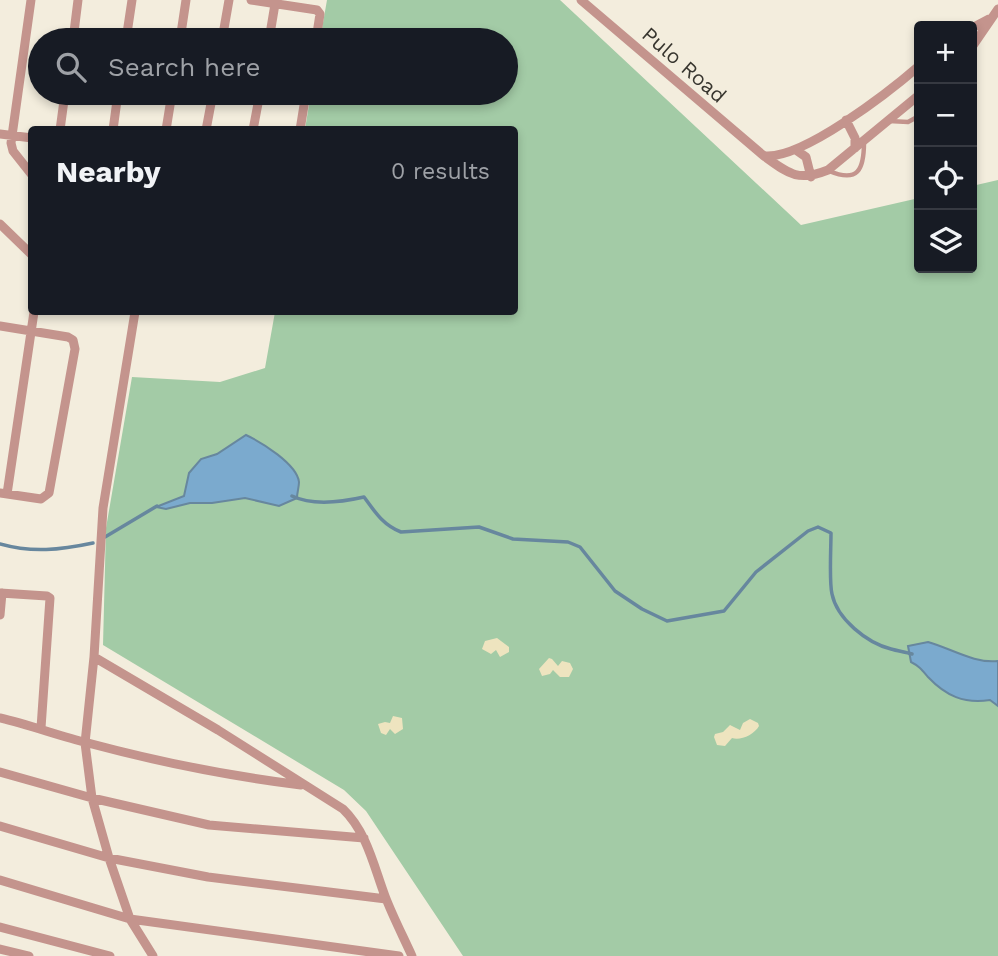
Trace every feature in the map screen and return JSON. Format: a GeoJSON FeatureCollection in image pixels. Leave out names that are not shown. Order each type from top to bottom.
{"type":"FeatureCollection","features":[{"type":"Feature","properties":{"kind":"street"},"geometry":{"type":"LineString","coordinates":[[28,170],[13,151],[11,136],[30,0]]}},
{"type":"Feature","properties":{"kind":"street"},"geometry":{"type":"LineString","coordinates":[[74,28],[78,0]]}},
{"type":"Feature","properties":{"kind":"street"},"geometry":{"type":"LineString","coordinates":[[128,28],[132,0]]}},
{"type":"Feature","properties":{"kind":"street"},"geometry":{"type":"LineString","coordinates":[[182,28],[186,0]]}},
{"type":"Feature","properties":{"kind":"street"},"geometry":{"type":"LineString","coordinates":[[224,28],[229,0]]}},
{"type":"Feature","properties":{"kind":"street"},"geometry":{"type":"LineString","coordinates":[[251,0],[314,9],[320,12],[318,28]]}},
{"type":"Feature","properties":{"kind":"street","name":"Pulo Road"},"geometry":{"type":"LineString","coordinates":[[581,0],[764,156],[784,171],[799,177],[811,177]]}},
{"type":"Feature","properties":{"kind":"street"},"geometry":{"type":"LineString","coordinates":[[271,28],[275,4]]}},
{"type":"Feature","properties":{"kind":"street"},"geometry":{"type":"LineString","coordinates":[[977,41],[998,9]]}},
{"type":"Feature","properties":{"kind":"street"},"geometry":{"type":"LineString","coordinates":[[977,26],[990,18]]}},
{"type":"Feature","properties":{"kind":"street"},"geometry":{"type":"LineString","coordinates":[[764,156],[777,157],[796,150],[846,120],[914,70]]}},
{"type":"Feature","properties":{"kind":"street"},"geometry":{"type":"LineString","coordinates":[[796,150],[806,157],[811,177],[828,170],[914,99]]}},
{"type":"Feature","properties":{"kind":"street"},"geometry":{"type":"LineString","coordinates":[[61,126],[63,105]]}},
{"type":"Feature","properties":{"kind":"street"},"geometry":{"type":"LineString","coordinates":[[114,126],[116,105]]}},
{"type":"Feature","properties":{"kind":"street"},"geometry":{"type":"LineString","coordinates":[[167,126],[170,105]]}},
{"type":"Feature","properties":{"kind":"street"},"geometry":{"type":"LineString","coordinates":[[207,126],[211,105]]}},
{"type":"Feature","properties":{"kind":"street"},"geometry":{"type":"LineString","coordinates":[[254,126],[258,105]]}},
{"type":"Feature","properties":{"kind":"street"},"geometry":{"type":"LineString","coordinates":[[301,126],[304,105]]}},
{"type":"Feature","properties":{"kind":"street"},"geometry":{"type":"LineString","coordinates":[[846,120],[859,145]]}},
{"type":"Feature","properties":{"kind":"street"},"geometry":{"type":"LineString","coordinates":[[0,134],[28,138]]}},
{"type":"Feature","properties":{"kind":"street"},"geometry":{"type":"LineString","coordinates":[[0,224],[28,251]]}},
{"type":"Feature","properties":{"kind":"street"},"geometry":{"type":"LineString","coordinates":[[0,326],[30,333],[68,337],[73,340],[75,349],[49,493],[41,499],[3,493],[30,333],[33,315]]}},
{"type":"Feature","properties":{"kind":"street"},"geometry":{"type":"LineString","coordinates":[[135,315],[103,508],[94,657],[85,743],[92,798],[109,858],[130,919],[153,956]]}},
{"type":"Feature","properties":{"kind":"street"},"geometry":{"type":"LineString","coordinates":[[0,615],[1,593],[50,598],[41,728]]}},
{"type":"Feature","properties":{"kind":"street"},"geometry":{"type":"LineString","coordinates":[[94,657],[348,814],[364,838],[386,899],[412,956]]}},
{"type":"Feature","properties":{"kind":"street"},"geometry":{"type":"LineString","coordinates":[[0,718],[85,743],[228,775],[306,786]]}},
{"type":"Feature","properties":{"kind":"street"},"geometry":{"type":"LineString","coordinates":[[0,772],[92,798],[209,825],[364,838]]}},
{"type":"Feature","properties":{"kind":"street"},"geometry":{"type":"LineString","coordinates":[[0,826],[109,858],[208,877],[386,899]]}},
{"type":"Feature","properties":{"kind":"street"},"geometry":{"type":"LineString","coordinates":[[0,880],[130,919],[399,956]]}},
{"type":"Feature","properties":{"kind":"street"},"geometry":{"type":"LineString","coordinates":[[0,927],[110,956]]}},
{"type":"Feature","properties":{"kind":"street"},"geometry":{"type":"LineString","coordinates":[[0,949],[29,956]]}},
{"type":"Feature","properties":{"kind":"lane"},"geometry":{"type":"LineString","coordinates":[[888,121],[908,122],[914,119]]}},
{"type":"Feature","properties":{"kind":"lane"},"geometry":{"type":"LineString","coordinates":[[828,170],[842,176],[862,169],[864,160],[859,145]]}},
{"type":"Feature","properties":{"kind":"green space"},"geometry":{"type":"Polygon","coordinates":[[[327,0],[560,0],[801,225],[914,199],[914,273],[977,273],[977,185],[998,180],[998,956],[463,956],[366,811],[344,790],[103,645],[106,528],[132,377],[220,382],[265,368],[274,315],[518,315],[518,126],[306,126],[309,105],[518,105],[518,28],[322,28],[327,0]]]}},
{"type":"Feature","properties":{"kind":"sand"},"geometry":{"type":"Polygon","coordinates":[[[497,638],[509,647],[509,652],[500,657],[496,650],[491,654],[482,649],[485,641],[497,638]]]}},
{"type":"Feature","properties":{"kind":"sand"},"geometry":{"type":"Polygon","coordinates":[[[549,658],[558,666],[562,661],[570,663],[573,669],[569,677],[560,677],[553,670],[542,676],[539,669],[549,658]]]}},
{"type":"Feature","properties":{"kind":"sand"},"geometry":{"type":"Polygon","coordinates":[[[393,716],[402,718],[403,729],[395,734],[390,729],[386,735],[381,733],[378,724],[390,723],[393,716]]]}},
{"type":"Feature","properties":{"kind":"sand"},"geometry":{"type":"Polygon","coordinates":[[[750,719],[759,726],[754,732],[743,738],[732,738],[725,746],[717,745],[715,734],[723,732],[730,725],[740,730],[743,723],[750,719]]]}},
{"type":"Feature","properties":{"kind":"water"},"geometry":{"type":"Polygon","coordinates":[[[246,435],[269,448],[292,468],[299,482],[297,498],[279,506],[245,498],[190,503],[166,509],[156,507],[184,496],[189,473],[201,459],[217,454],[246,435]]]}},
{"type":"Feature","properties":{"kind":"water"},"geometry":{"type":"Polygon","coordinates":[[[928,642],[972,658],[998,661],[998,706],[990,700],[972,701],[956,697],[935,684],[911,662],[908,646],[928,642]]]}},
{"type":"Feature","properties":{"kind":"waterway"},"geometry":{"type":"LineString","coordinates":[[292,496],[318,502],[364,497],[384,522],[401,532],[479,527],[513,539],[568,542],[580,547],[615,591],[667,621],[724,611],[756,572],[808,531],[818,527],[831,533],[831,589],[840,612],[863,636],[882,646],[912,654]]}},
{"type":"Feature","properties":{"kind":"waterway"},"geometry":{"type":"LineString","coordinates":[[105,537],[157,506]]}},
{"type":"Feature","properties":{"kind":"waterway"},"geometry":{"type":"LineString","coordinates":[[0,544],[46,550],[93,543]]}}]}
